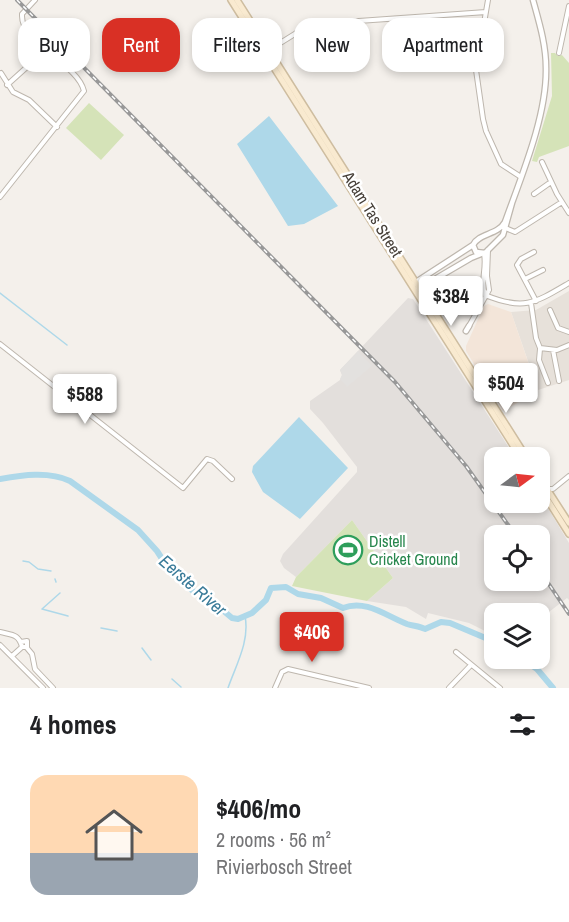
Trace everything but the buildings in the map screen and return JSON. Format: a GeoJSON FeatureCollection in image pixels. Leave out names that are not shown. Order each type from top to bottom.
{"type":"FeatureCollection","features":[{"type":"Feature","properties":{"kind":"main road","name":"Adam Tas Street"},"geometry":{"type":"LineString","coordinates":[[231,0],[243,18]]}},
{"type":"Feature","properties":{"kind":"main road","name":"Adam Tas Street"},"geometry":{"type":"LineString","coordinates":[[237,0],[247,18]]}},
{"type":"Feature","properties":{"kind":"main road","name":"Adam Tas Street"},"geometry":{"type":"LineString","coordinates":[[280,72],[520,447]]}},
{"type":"Feature","properties":{"kind":"main road","name":"Adam Tas Street"},"geometry":{"type":"LineString","coordinates":[[418,290],[513,447]]}},
{"type":"Feature","properties":{"kind":"main road"},"geometry":{"type":"LineString","coordinates":[[550,496],[569,523]]}},
{"type":"Feature","properties":{"kind":"main road"},"geometry":{"type":"LineString","coordinates":[[550,498],[569,534]]}},
{"type":"Feature","properties":{"kind":"street"},"geometry":{"type":"LineString","coordinates":[[22,18],[22,14],[35,0]]}},
{"type":"Feature","properties":{"kind":"street"},"geometry":{"type":"LineString","coordinates":[[488,0],[476,70],[483,119],[501,164],[521,177]]}},
{"type":"Feature","properties":{"kind":"street"},"geometry":{"type":"LineString","coordinates":[[418,290],[485,252],[503,235],[542,109],[546,77],[544,43],[534,0]]}},
{"type":"Feature","properties":{"kind":"street"},"geometry":{"type":"LineString","coordinates":[[559,53],[569,6]]}},
{"type":"Feature","properties":{"kind":"street"},"geometry":{"type":"LineString","coordinates":[[282,42],[306,27],[316,24],[486,12]]}},
{"type":"Feature","properties":{"kind":"street"},"geometry":{"type":"LineString","coordinates":[[7,85],[21,72]]}},
{"type":"Feature","properties":{"kind":"street"},"geometry":{"type":"LineString","coordinates":[[0,197],[83,93],[84,89],[71,72]]}},
{"type":"Feature","properties":{"kind":"street"},"geometry":{"type":"LineString","coordinates":[[1,73],[15,94],[29,100],[57,127]]}},
{"type":"Feature","properties":{"kind":"street"},"geometry":{"type":"LineString","coordinates":[[542,162],[561,202],[569,213]]}},
{"type":"Feature","properties":{"kind":"street"},"geometry":{"type":"LineString","coordinates":[[534,194],[551,182]]}},
{"type":"Feature","properties":{"kind":"street"},"geometry":{"type":"LineString","coordinates":[[414,284],[474,245],[476,240],[504,228],[516,231],[561,202]]}},
{"type":"Feature","properties":{"kind":"street"},"geometry":{"type":"LineString","coordinates":[[482,238],[487,240],[483,283],[485,295]]}},
{"type":"Feature","properties":{"kind":"street"},"geometry":{"type":"LineString","coordinates":[[474,245],[474,250],[485,252]]}},
{"type":"Feature","properties":{"kind":"street"},"geometry":{"type":"LineString","coordinates":[[485,252],[489,290],[500,301]]}},
{"type":"Feature","properties":{"kind":"street"},"geometry":{"type":"LineString","coordinates":[[534,252],[519,261],[518,269],[525,279],[534,302],[536,338],[540,349],[538,358],[548,383]]}},
{"type":"Feature","properties":{"kind":"street"},"geometry":{"type":"LineString","coordinates":[[525,279],[543,270]]}},
{"type":"Feature","properties":{"kind":"street"},"geometry":{"type":"LineString","coordinates":[[485,295],[517,304],[534,302],[569,283]]}},
{"type":"Feature","properties":{"kind":"street"},"geometry":{"type":"LineString","coordinates":[[468,329],[489,290]]}},
{"type":"Feature","properties":{"kind":"street"},"geometry":{"type":"LineString","coordinates":[[550,310],[558,328],[569,332]]}},
{"type":"Feature","properties":{"kind":"street"},"geometry":{"type":"LineString","coordinates":[[0,344],[183,488],[207,459],[213,461],[232,479]]}},
{"type":"Feature","properties":{"kind":"street"},"geometry":{"type":"LineString","coordinates":[[540,349],[553,350],[568,347]]}},
{"type":"Feature","properties":{"kind":"street"},"geometry":{"type":"LineString","coordinates":[[553,350],[559,381]]}},
{"type":"Feature","properties":{"kind":"street"},"geometry":{"type":"LineString","coordinates":[[550,490],[569,476]]}},
{"type":"Feature","properties":{"kind":"street"},"geometry":{"type":"LineString","coordinates":[[0,632],[15,635],[32,654],[34,667],[53,688]]}},
{"type":"Feature","properties":{"kind":"street"},"geometry":{"type":"LineString","coordinates":[[0,645],[43,688]]}},
{"type":"Feature","properties":{"kind":"street"},"geometry":{"type":"LineString","coordinates":[[12,656],[23,646]]}},
{"type":"Feature","properties":{"kind":"street"},"geometry":{"type":"LineString","coordinates":[[456,652],[500,688]]}},
{"type":"Feature","properties":{"kind":"street"},"geometry":{"type":"LineString","coordinates":[[449,688],[471,665]]}},
{"type":"Feature","properties":{"kind":"street"},"geometry":{"type":"LineString","coordinates":[[275,688],[282,672],[288,669],[351,686],[369,688]]}},
{"type":"Feature","properties":{"kind":"shaded area"},"geometry":{"type":"Polygon","coordinates":[[[569,291],[569,380],[538,390],[511,312],[536,310],[569,291]]]}},
{"type":"Feature","properties":{"kind":"shaded area"},"geometry":{"type":"Polygon","coordinates":[[[408,298],[413,299],[509,447],[484,447],[484,513],[550,512],[569,543],[569,600],[567,598],[550,611],[550,603],[484,603],[484,630],[469,623],[428,613],[426,619],[406,607],[367,601],[393,578],[352,520],[296,577],[284,568],[280,561],[283,554],[357,472],[357,467],[310,409],[310,401],[340,380],[342,375],[340,370],[408,298]]]}},
{"type":"Feature","properties":{"kind":"shaded area"},"geometry":{"type":"Polygon","coordinates":[[[488,304],[511,312],[538,391],[503,411],[466,351],[466,346],[484,306],[488,304]]]}},
{"type":"Feature","properties":{"kind":"shaded area"},"geometry":{"type":"Polygon","coordinates":[[[358,351],[372,366],[347,387],[340,379],[342,375],[340,370],[358,351]]]}},
{"type":"Feature","properties":{"kind":"green space"},"geometry":{"type":"Polygon","coordinates":[[[551,53],[562,55],[569,63],[569,146],[539,157],[537,162],[532,161],[552,96],[551,53]]]}},
{"type":"Feature","properties":{"kind":"green space"},"geometry":{"type":"Polygon","coordinates":[[[89,103],[124,135],[101,160],[66,128],[89,103]]]}},
{"type":"Feature","properties":{"kind":"green space","name":"Distell Cricket Ground"},"geometry":{"type":"Polygon","coordinates":[[[352,520],[393,578],[367,601],[292,586],[296,577],[352,520]]]}},
{"type":"Feature","properties":{"kind":"water"},"geometry":{"type":"Polygon","coordinates":[[[269,116],[338,206],[304,224],[288,226],[237,144],[269,116]]]}},
{"type":"Feature","properties":{"kind":"water"},"geometry":{"type":"Polygon","coordinates":[[[299,417],[348,468],[300,519],[263,492],[252,472],[253,466],[299,417]]]}},
{"type":"Feature","properties":{"kind":"waterway"},"geometry":{"type":"LineString","coordinates":[[0,293],[67,345]]}},
{"type":"Feature","properties":{"kind":"waterway","name":"Eerste River"},"geometry":{"type":"LineString","coordinates":[[0,479],[44,475],[70,481],[138,530],[157,551],[168,568],[193,591],[203,595],[212,605],[219,607],[232,618],[238,619],[252,613],[266,600],[271,588],[286,587],[298,594],[321,598],[343,608],[368,607],[407,624],[425,629],[441,622],[450,623],[484,637]]}},
{"type":"Feature","properties":{"kind":"waterway"},"geometry":{"type":"LineString","coordinates":[[23,561],[29,562],[38,569],[51,571]]}},
{"type":"Feature","properties":{"kind":"waterway"},"geometry":{"type":"LineString","coordinates":[[60,593],[42,609],[68,616]]}},
{"type":"Feature","properties":{"kind":"waterway"},"geometry":{"type":"LineString","coordinates":[[228,688],[244,644],[245,616]]}},
{"type":"Feature","properties":{"kind":"waterway"},"geometry":{"type":"LineString","coordinates":[[101,628],[117,631]]}},
{"type":"Feature","properties":{"kind":"waterway"},"geometry":{"type":"LineString","coordinates":[[142,648],[151,660]]}},
{"type":"Feature","properties":{"kind":"waterway","name":"Eerste River"},"geometry":{"type":"LineString","coordinates":[[537,669],[553,688]]}},
{"type":"Feature","properties":{"kind":"waterway"},"geometry":{"type":"LineString","coordinates":[[172,679],[181,687]]}},
{"type":"Feature","properties":{"kind":"railway"},"geometry":{"type":"LineString","coordinates":[[17,0],[395,382],[466,466],[508,525]]}},
{"type":"Feature","properties":{"kind":"railway"},"geometry":{"type":"LineString","coordinates":[[550,586],[569,614]]}},
{"type":"Feature","properties":{"kind":"place","name":"Distell Cricket Ground"},"geometry":{"type":"Point","coordinates":[348,550]}}]}
